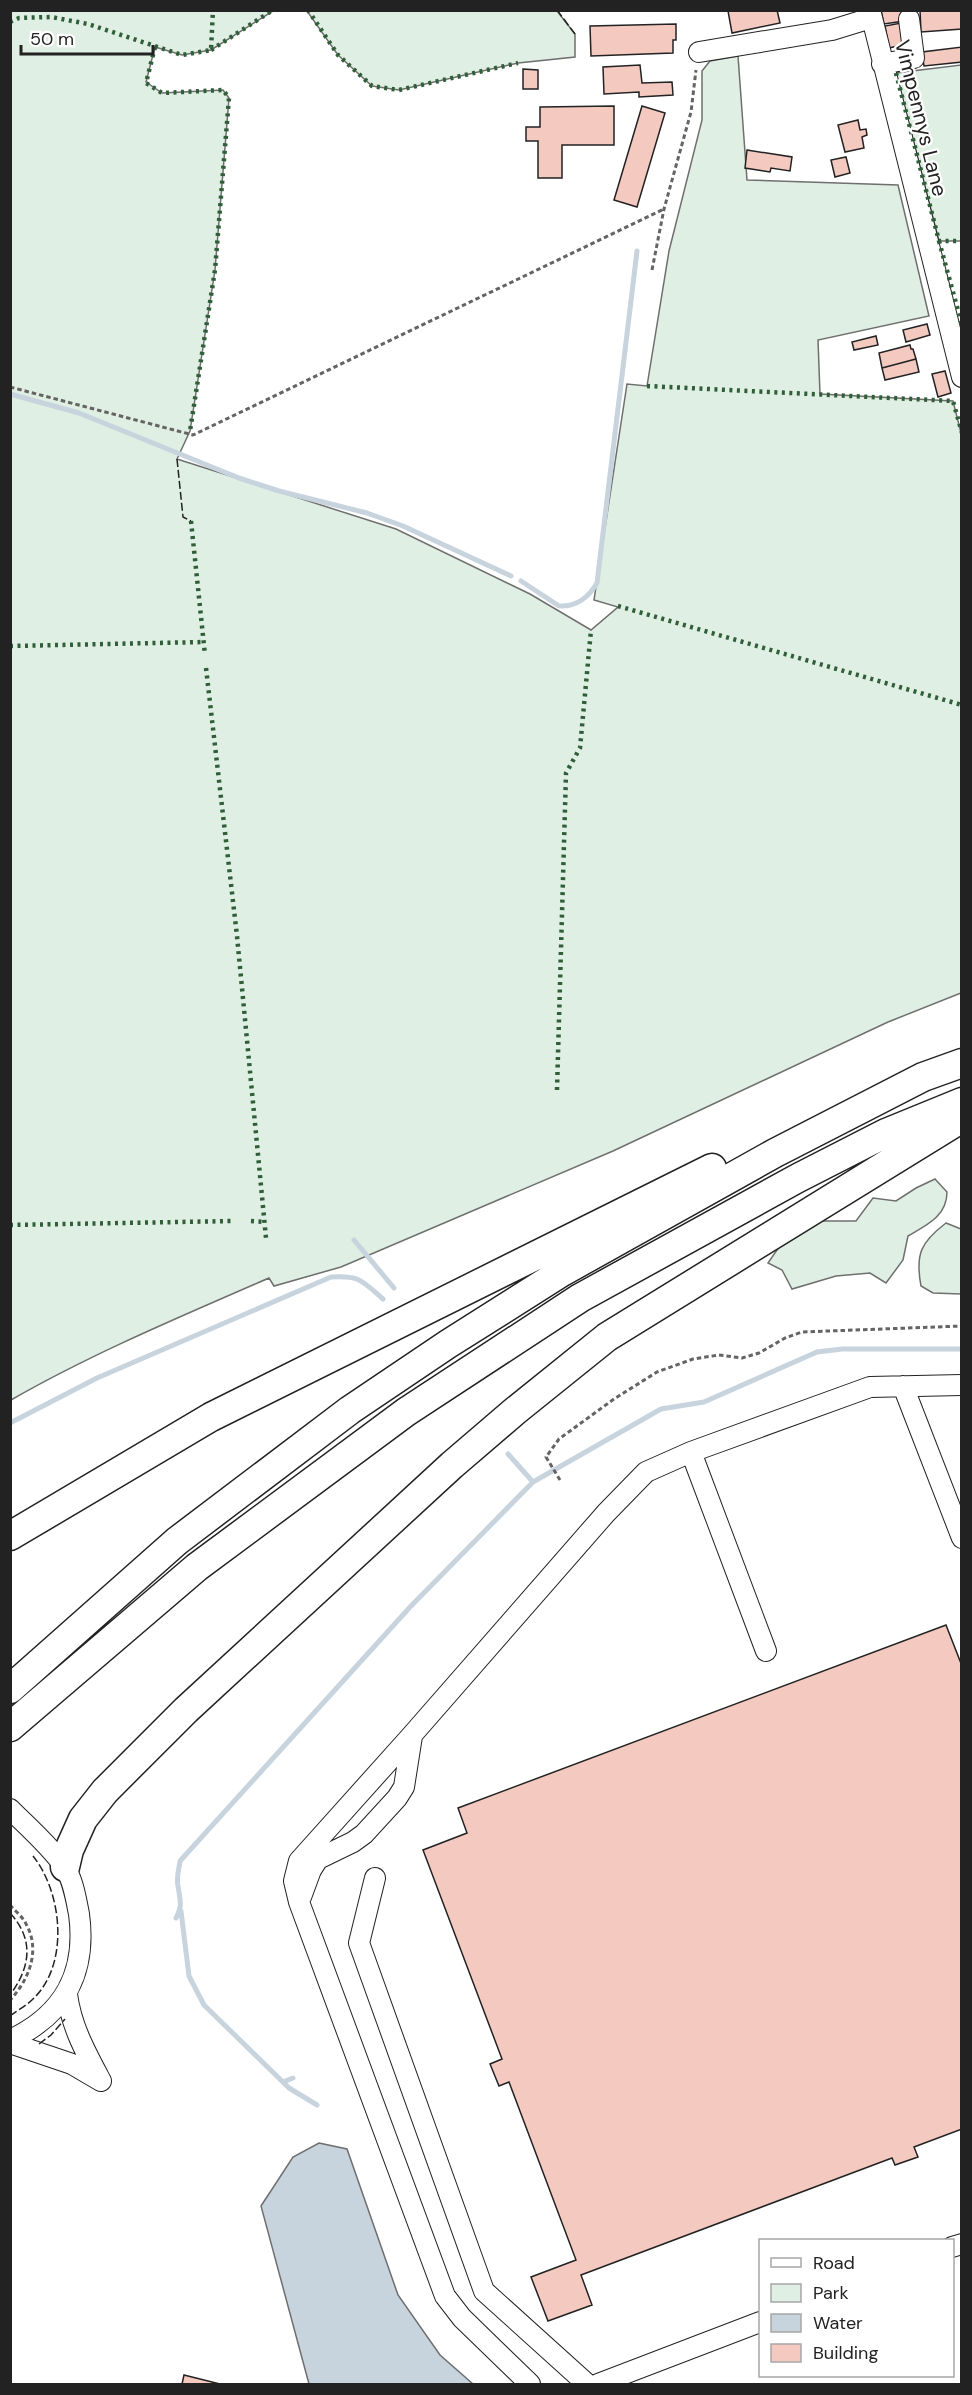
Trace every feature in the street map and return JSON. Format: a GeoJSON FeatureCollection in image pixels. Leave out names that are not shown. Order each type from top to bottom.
{"type":"FeatureCollection","features":[{"type":"Feature","properties":{"kind":"highway"},"geometry":{"type":"LineString","coordinates":[[10,1536],[211,1417],[832,1108],[962,1063]]}},
{"type":"Feature","properties":{"kind":"highway"},"geometry":{"type":"LineString","coordinates":[[10,1689],[177,1541],[350,1410],[448,1344],[562,1272],[775,1153],[923,1077]]}},
{"type":"Feature","properties":{"kind":"highway"},"geometry":{"type":"LineString","coordinates":[[10,1727],[197,1567],[425,1399],[580,1298],[704,1229],[876,1138],[962,1102]]}},
{"type":"Feature","properties":{"kind":"highway"},"geometry":{"type":"LineString","coordinates":[[65,1867],[69,1850],[83,1819],[105,1791],[186,1710],[515,1411],[607,1337],[962,1118]]}},
{"type":"Feature","properties":{"kind":"street"},"geometry":{"type":"LineString","coordinates":[[699,52],[832,30],[870,14]]}},
{"type":"Feature","properties":{"kind":"street","name":"Vimpennys Lane"},"geometry":{"type":"LineString","coordinates":[[870,14],[962,377]]}},
{"type":"Feature","properties":{"kind":"street"},"geometry":{"type":"LineString","coordinates":[[882,64],[914,58],[909,19]]}},
{"type":"Feature","properties":{"kind":"street"},"geometry":{"type":"LineString","coordinates":[[530,2385],[462,2318],[445,2296],[299,1902],[294,1881],[299,1861],[621,1496],[646,1472],[691,1452],[870,1387],[962,1385]]}},
{"type":"Feature","properties":{"kind":"street"},"geometry":{"type":"LineString","coordinates":[[903,1386],[962,1538]]}},
{"type":"Feature","properties":{"kind":"street"},"geometry":{"type":"LineString","coordinates":[[691,1452],[766,1651]]}},
{"type":"Feature","properties":{"kind":"street"},"geometry":{"type":"LineString","coordinates":[[299,1902],[311,1870],[318,1859],[364,1834],[397,1798],[404,1787],[412,1735]]}},
{"type":"Feature","properties":{"kind":"street"},"geometry":{"type":"LineString","coordinates":[[10,1809],[65,1867],[76,1899],[81,1928],[79,1959],[67,1994],[53,2013],[31,2031],[10,2042]]}},
{"type":"Feature","properties":{"kind":"street"},"geometry":{"type":"LineString","coordinates":[[375,1878],[359,1943],[483,2291],[587,2385]]}},
{"type":"Feature","properties":{"kind":"street"},"geometry":{"type":"LineString","coordinates":[[10,2042],[72,2064],[101,2081],[76,2032],[69,2012],[67,1994]]}},
{"type":"Feature","properties":{"kind":"street"},"geometry":{"type":"LineString","coordinates":[[598,2385],[759,2322]]}},
{"type":"Feature","properties":{"kind":"path"},"geometry":{"type":"LineString","coordinates":[[652,270],[664,209],[691,112],[699,52]]}},
{"type":"Feature","properties":{"kind":"path"},"geometry":{"type":"LineString","coordinates":[[10,387],[193,435],[664,209]]}},
{"type":"Feature","properties":{"kind":"path"},"geometry":{"type":"LineString","coordinates":[[560,1480],[546,1457],[559,1439],[614,1399],[657,1372],[693,1359],[720,1355],[742,1358],[759,1353],[785,1338],[802,1332],[962,1326]]}},
{"type":"Feature","properties":{"kind":"path"},"geometry":{"type":"LineString","coordinates":[[10,1905],[27,1924],[33,1952],[28,1975],[10,2000]]}},
{"type":"Feature","properties":{"kind":"green space"},"geometry":{"type":"Polygon","coordinates":[[[11,11],[273,11],[211,50],[182,55],[155,47],[146,82],[162,93],[223,90],[229,98],[215,270],[190,431],[177,459],[396,529],[530,594],[591,630],[618,607],[594,600],[627,384],[647,386],[669,251],[702,120],[702,71],[710,61],[738,56],[747,180],[898,185],[929,316],[818,340],[820,394],[953,401],[961,433],[961,993],[888,1022],[613,1151],[341,1267],[274,1286],[269,1278],[106,1351],[11,1400],[11,11]]]}},
{"type":"Feature","properties":{"kind":"green space"},"geometry":{"type":"Polygon","coordinates":[[[307,11],[557,11],[575,34],[575,57],[518,63],[399,90],[372,86],[338,55],[307,11]]]}},
{"type":"Feature","properties":{"kind":"green space"},"geometry":{"type":"Polygon","coordinates":[[[961,65],[961,241],[939,241],[896,73],[961,65]]]}},
{"type":"Feature","properties":{"kind":"green space"},"geometry":{"type":"Polygon","coordinates":[[[935,1179],[947,1192],[944,1207],[935,1219],[908,1236],[903,1260],[886,1283],[870,1273],[836,1276],[792,1289],[782,1270],[768,1263],[779,1247],[818,1221],[856,1221],[873,1198],[896,1201],[935,1179]]]}},
{"type":"Feature","properties":{"kind":"green space"},"geometry":{"type":"Polygon","coordinates":[[[946,1223],[961,1229],[961,1294],[933,1293],[921,1286],[919,1265],[922,1250],[931,1236],[946,1223]]]}},
{"type":"Feature","properties":{"kind":"water"},"geometry":{"type":"Polygon","coordinates":[[[319,2143],[347,2149],[398,2295],[440,2355],[473,2384],[309,2384],[261,2206],[293,2157],[319,2143]]]}},
{"type":"Feature","properties":{"kind":"building"},"geometry":{"type":"Polygon","coordinates":[[[777,10],[780,23],[732,33],[728,11],[777,10]]]}},
{"type":"Feature","properties":{"kind":"building"},"geometry":{"type":"Polygon","coordinates":[[[881,10],[902,10],[904,21],[884,24],[881,10]]]}},
{"type":"Feature","properties":{"kind":"building"},"geometry":{"type":"Polygon","coordinates":[[[920,10],[962,10],[962,29],[921,32],[920,10]]]}},
{"type":"Feature","properties":{"kind":"building"},"geometry":{"type":"Polygon","coordinates":[[[901,23],[906,44],[889,48],[885,26],[901,23]]]}},
{"type":"Feature","properties":{"kind":"building"},"geometry":{"type":"Polygon","coordinates":[[[676,24],[673,53],[591,56],[590,26],[676,24]]]}},
{"type":"Feature","properties":{"kind":"building"},"geometry":{"type":"Polygon","coordinates":[[[962,47],[962,62],[924,66],[922,52],[962,47]]]}},
{"type":"Feature","properties":{"kind":"building"},"geometry":{"type":"Polygon","coordinates":[[[640,65],[642,83],[672,82],[673,95],[639,97],[639,92],[604,94],[603,67],[640,65]]]}},
{"type":"Feature","properties":{"kind":"building"},"geometry":{"type":"Polygon","coordinates":[[[523,69],[538,70],[538,89],[523,89],[523,69]]]}},
{"type":"Feature","properties":{"kind":"building"},"geometry":{"type":"Polygon","coordinates":[[[614,106],[614,145],[562,145],[562,178],[538,178],[538,141],[526,141],[526,127],[540,127],[540,107],[614,106]]]}},
{"type":"Feature","properties":{"kind":"building"},"geometry":{"type":"Polygon","coordinates":[[[642,106],[665,113],[637,207],[614,200],[642,106]]]}},
{"type":"Feature","properties":{"kind":"building"},"geometry":{"type":"Polygon","coordinates":[[[858,120],[860,130],[866,129],[867,135],[862,137],[864,148],[845,152],[838,125],[858,120]]]}},
{"type":"Feature","properties":{"kind":"building"},"geometry":{"type":"Polygon","coordinates":[[[747,150],[792,157],[790,171],[771,168],[770,172],[745,168],[747,150]]]}},
{"type":"Feature","properties":{"kind":"building"},"geometry":{"type":"Polygon","coordinates":[[[846,157],[850,173],[835,177],[831,160],[846,157]]]}},
{"type":"Feature","properties":{"kind":"building"},"geometry":{"type":"Polygon","coordinates":[[[927,324],[930,335],[906,342],[903,330],[927,324]]]}},
{"type":"Feature","properties":{"kind":"building"},"geometry":{"type":"Polygon","coordinates":[[[876,336],[878,345],[854,350],[852,342],[876,336]]]}},
{"type":"Feature","properties":{"kind":"building"},"geometry":{"type":"Polygon","coordinates":[[[910,345],[916,359],[882,368],[879,353],[910,345]]]}},
{"type":"Feature","properties":{"kind":"building"},"geometry":{"type":"Polygon","coordinates":[[[916,359],[919,372],[885,380],[882,368],[916,359]]]}},
{"type":"Feature","properties":{"kind":"building"},"geometry":{"type":"Polygon","coordinates":[[[945,371],[951,393],[938,397],[932,374],[945,371]]]}},
{"type":"Feature","properties":{"kind":"building"},"geometry":{"type":"Polygon","coordinates":[[[946,1625],[962,1666],[962,2129],[914,2147],[918,2157],[895,2165],[892,2158],[581,2275],[592,2305],[548,2321],[531,2277],[576,2260],[509,2082],[499,2086],[490,2064],[502,2059],[423,1850],[467,1833],[458,1808],[946,1625]]]}},
{"type":"Feature","properties":{"kind":"building"},"geometry":{"type":"Polygon","coordinates":[[[184,2375],[220,2384],[182,2384],[184,2375]]]}},
{"type":"Feature","properties":{"kind":"waterway"},"geometry":{"type":"LineString","coordinates":[[521,581],[559,606],[571,605],[581,600],[597,583],[637,251]]}},
{"type":"Feature","properties":{"kind":"waterway"},"geometry":{"type":"LineString","coordinates":[[10,394],[79,413],[239,478],[279,491],[367,513],[403,526],[511,576]]}},
{"type":"Feature","properties":{"kind":"waterway"},"geometry":{"type":"LineString","coordinates":[[354,1240],[394,1288]]}},
{"type":"Feature","properties":{"kind":"waterway"},"geometry":{"type":"LineString","coordinates":[[10,1423],[97,1378],[331,1277],[360,1280],[383,1299]]}},
{"type":"Feature","properties":{"kind":"waterway"},"geometry":{"type":"LineString","coordinates":[[176,1918],[180,1906],[177,1880],[180,1861],[411,1606],[533,1482],[661,1409],[704,1402],[817,1352],[842,1349],[962,1349]]}},
{"type":"Feature","properties":{"kind":"waterway"},"geometry":{"type":"LineString","coordinates":[[508,1454],[533,1482]]}},
{"type":"Feature","properties":{"kind":"waterway"},"geometry":{"type":"LineString","coordinates":[[181,1911],[189,1976],[204,2005],[289,2088],[317,2105]]}},
{"type":"Feature","properties":{"kind":"waterway"},"geometry":{"type":"LineString","coordinates":[[283,2082],[293,2078]]}},
{"type":"Feature","properties":{"kind":"hedge"},"geometry":{"type":"LineString","coordinates":[[10,22],[19,18],[51,17],[88,24],[182,55],[211,50],[213,10]]}},
{"type":"Feature","properties":{"kind":"hedge"},"geometry":{"type":"LineString","coordinates":[[211,50],[273,10]]}},
{"type":"Feature","properties":{"kind":"hedge"},"geometry":{"type":"LineString","coordinates":[[308,10],[338,55],[372,86],[399,90],[518,63]]}},
{"type":"Feature","properties":{"kind":"hedge"},"geometry":{"type":"LineString","coordinates":[[155,47],[146,83],[162,93],[223,90],[229,98],[215,270],[190,431]]}},
{"type":"Feature","properties":{"kind":"hedge"},"geometry":{"type":"LineString","coordinates":[[896,73],[939,241],[962,241]]}},
{"type":"Feature","properties":{"kind":"hedge"},"geometry":{"type":"LineString","coordinates":[[939,241],[962,325]]}},
{"type":"Feature","properties":{"kind":"hedge"},"geometry":{"type":"LineString","coordinates":[[647,386],[953,401],[962,433]]}},
{"type":"Feature","properties":{"kind":"hedge"},"geometry":{"type":"LineString","coordinates":[[191,521],[205,655]]}},
{"type":"Feature","properties":{"kind":"hedge"},"geometry":{"type":"LineString","coordinates":[[618,606],[962,705]]}},
{"type":"Feature","properties":{"kind":"hedge"},"geometry":{"type":"LineString","coordinates":[[557,1090],[566,773],[580,748],[591,630]]}},
{"type":"Feature","properties":{"kind":"hedge"},"geometry":{"type":"LineString","coordinates":[[10,646],[204,642]]}},
{"type":"Feature","properties":{"kind":"hedge"},"geometry":{"type":"LineString","coordinates":[[206,668],[237,936],[266,1238]]}},
{"type":"Feature","properties":{"kind":"hedge"},"geometry":{"type":"LineString","coordinates":[[10,1225],[234,1221]]}},
{"type":"Feature","properties":{"kind":"hedge"},"geometry":{"type":"LineString","coordinates":[[251,1221],[265,1222]]}},
{"type":"Feature","properties":{"kind":"fence"},"geometry":{"type":"LineString","coordinates":[[557,10],[575,34]]}},
{"type":"Feature","properties":{"kind":"fence"},"geometry":{"type":"LineString","coordinates":[[177,459],[183,517],[191,521]]}},
{"type":"Feature","properties":{"kind":"fence"},"geometry":{"type":"LineString","coordinates":[[10,2016],[31,2001],[45,1984],[53,1967],[57,1948],[56,1908],[43,1871],[33,1856]]}},
{"type":"Feature","properties":{"kind":"fence"},"geometry":{"type":"LineString","coordinates":[[10,1913],[23,1933],[27,1954],[22,1975],[10,1995]]}},
{"type":"Feature","properties":{"kind":"fence"},"geometry":{"type":"LineString","coordinates":[[39,2044],[51,2035],[65,2019]]}}]}
